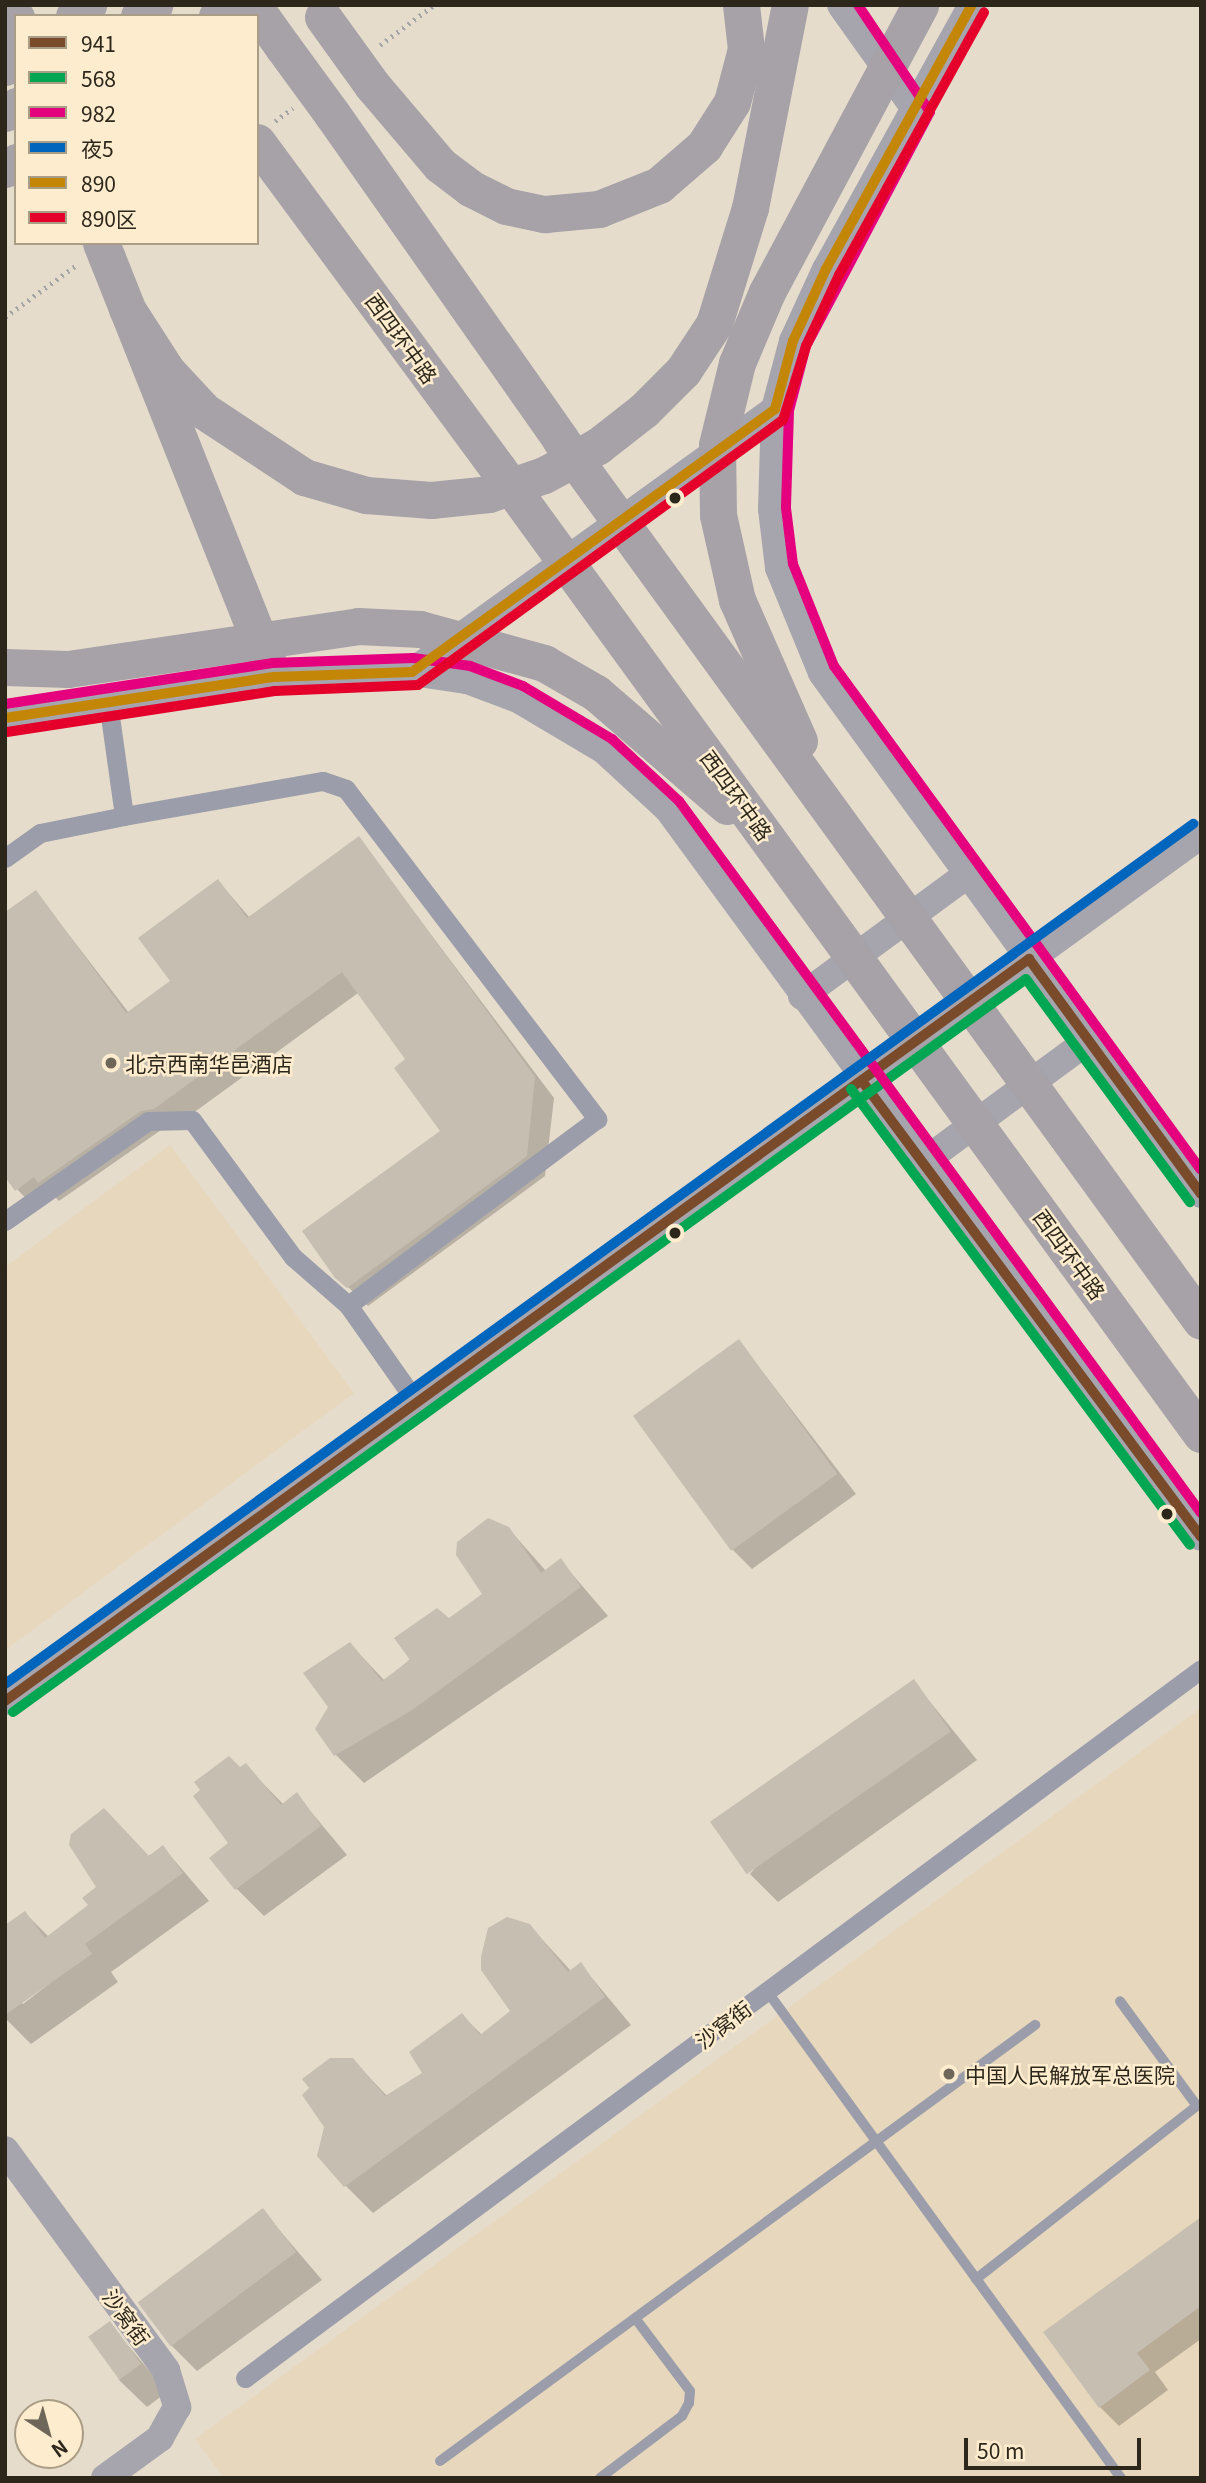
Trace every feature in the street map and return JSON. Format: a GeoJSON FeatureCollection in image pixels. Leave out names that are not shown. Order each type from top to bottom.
{"type":"FeatureCollection","features":[{"type":"Feature","properties":{"kind":"highway"},"geometry":{"type":"LineString","coordinates":[[253,5],[560,439],[1201,1321]]}},
{"type":"Feature","properties":{"kind":"highway"},"geometry":{"type":"LineString","coordinates":[[319,11],[372,85],[440,165],[470,188],[506,206],[545,214],[599,209],[659,185],[704,146],[732,103],[746,49],[741,5]]}},
{"type":"Feature","properties":{"kind":"highway"},"geometry":{"type":"LineString","coordinates":[[98,253],[127,309],[167,371],[204,411],[304,477],[366,495],[431,500],[489,494],[544,475],[598,446],[683,371],[714,324],[750,208],[790,5]]}},
{"type":"Feature","properties":{"kind":"highway"},"geometry":{"type":"LineString","coordinates":[[849,138],[891,5]]}},
{"type":"Feature","properties":{"kind":"highway"},"geometry":{"type":"LineString","coordinates":[[827,807],[737,600],[718,515],[717,445],[737,363],[849,138],[920,5]]}},
{"type":"Feature","properties":{"kind":"highway","name":"西四环中路"},"geometry":{"type":"LineString","coordinates":[[263,151],[776,848],[1201,1434]]}},
{"type":"Feature","properties":{"kind":"highway"},"geometry":{"type":"LineString","coordinates":[[127,309],[274,677]]}},
{"type":"Feature","properties":{"kind":"highway"},"geometry":{"type":"LineString","coordinates":[[5,680],[358,626],[481,642],[544,663],[596,693],[776,848]]}},
{"type":"Feature","properties":{"kind":"highway"},"geometry":{"type":"LineString","coordinates":[[5,667],[68,669]]}},
{"type":"Feature","properties":{"kind":"street"},"geometry":{"type":"LineString","coordinates":[[841,5],[916,110]]}},
{"type":"Feature","properties":{"kind":"street"},"geometry":{"type":"LineString","coordinates":[[972,5],[825,270],[793,341],[775,409],[772,509],[779,568],[822,673],[967,876],[1201,1194]]}},
{"type":"Feature","properties":{"kind":"street"},"geometry":{"type":"LineString","coordinates":[[412,672],[775,409]]}},
{"type":"Feature","properties":{"kind":"street"},"geometry":{"type":"LineString","coordinates":[[5,719],[274,677],[412,672],[467,680],[518,699],[604,750],[668,809],[862,1081],[1201,1538]]}},
{"type":"Feature","properties":{"kind":"street"},"geometry":{"type":"LineString","coordinates":[[108,702],[124,816]]}},
{"type":"Feature","properties":{"kind":"street"},"geometry":{"type":"LineString","coordinates":[[5,858],[40,833],[124,816],[323,781],[346,789],[597,1118],[348,1305]]}},
{"type":"Feature","properties":{"kind":"street"},"geometry":{"type":"LineString","coordinates":[[5,1701],[1201,835]]}},
{"type":"Feature","properties":{"kind":"street"},"geometry":{"type":"LineString","coordinates":[[802,996],[967,876]]}},
{"type":"Feature","properties":{"kind":"street"},"geometry":{"type":"LineString","coordinates":[[922,1163],[1089,1040]]}},
{"type":"Feature","properties":{"kind":"street"},"geometry":{"type":"LineString","coordinates":[[5,1221],[148,1121],[192,1120],[293,1257],[348,1305],[417,1403]]}},
{"type":"Feature","properties":{"kind":"street","name":"沙窝街"},"geometry":{"type":"LineString","coordinates":[[245,2378],[1201,1669]]}},
{"type":"Feature","properties":{"kind":"street","name":"沙窝街"},"geometry":{"type":"LineString","coordinates":[[5,2150],[166,2370],[177,2407],[160,2438],[105,2478]]}},
{"type":"Feature","properties":{"kind":"lane"},"geometry":{"type":"LineString","coordinates":[[767,1991],[1121,2478]]}},
{"type":"Feature","properties":{"kind":"lane"},"geometry":{"type":"LineString","coordinates":[[976,2279],[1197,2106],[1121,2001]]}},
{"type":"Feature","properties":{"kind":"lane"},"geometry":{"type":"LineString","coordinates":[[440,2461],[1035,2025]]}},
{"type":"Feature","properties":{"kind":"lane"},"geometry":{"type":"LineString","coordinates":[[600,2478],[682,2416],[689,2403],[690,2392],[635,2318]]}},
{"type":"Feature","properties":{"kind":"path"},"geometry":{"type":"LineString","coordinates":[[5,317],[98,253]]}},
{"type":"Feature","properties":{"kind":"shaded area"},"geometry":{"type":"Polygon","coordinates":[[[170,1145],[354,1393],[5,1650],[5,1267],[170,1145]]]}},
{"type":"Feature","properties":{"kind":"shaded area","name":"中国人民解放军总医院"},"geometry":{"type":"Polygon","coordinates":[[[1201,1708],[1201,2478],[224,2478],[195,2439],[1201,1708]]]}},
{"type":"Feature","properties":{"kind":"building","name":"北京西南华邑酒店"},"geometry":{"type":"Polygon","coordinates":[[[359,836],[535,1077],[527,1156],[347,1288],[335,1278],[302,1231],[440,1131],[394,1068],[405,1059],[342,972],[154,1109],[141,1111],[38,1183],[34,1177],[15,1191],[5,1177],[5,912],[36,890],[126,1013],[170,981],[138,938],[218,879],[247,918],[359,836]]]}},
{"type":"Feature","properties":{"kind":"building"},"geometry":{"type":"Polygon","coordinates":[[[739,1339],[837,1474],[731,1551],[633,1416],[739,1339]]]}},
{"type":"Feature","properties":{"kind":"building"},"geometry":{"type":"Polygon","coordinates":[[[488,1518],[509,1527],[541,1573],[561,1558],[581,1587],[412,1710],[334,1756],[315,1729],[328,1707],[303,1673],[350,1642],[382,1681],[410,1660],[394,1638],[437,1608],[449,1618],[482,1594],[456,1555],[457,1542],[488,1518]]]}},
{"type":"Feature","properties":{"kind":"building"},"geometry":{"type":"Polygon","coordinates":[[[914,1679],[951,1731],[747,1874],[710,1822],[914,1679]]]}},
{"type":"Feature","properties":{"kind":"building"},"geometry":{"type":"Polygon","coordinates":[[[229,1756],[240,1767],[246,1763],[281,1805],[297,1792],[321,1826],[235,1890],[209,1858],[228,1843],[193,1796],[200,1790],[194,1782],[229,1756]]]}},
{"type":"Feature","properties":{"kind":"building"},"geometry":{"type":"Polygon","coordinates":[[[104,1808],[149,1856],[163,1845],[183,1873],[85,1944],[92,1954],[5,2015],[5,1925],[25,1911],[45,1938],[88,1905],[82,1898],[96,1887],[69,1845],[71,1834],[104,1808]]]}},
{"type":"Feature","properties":{"kind":"building"},"geometry":{"type":"Polygon","coordinates":[[[507,1917],[530,1924],[568,1972],[581,1962],[605,1997],[344,2187],[317,2156],[324,2127],[302,2095],[309,2088],[302,2079],[330,2058],[353,2058],[385,2096],[422,2073],[409,2052],[462,2013],[480,2035],[510,2011],[481,1970],[481,1957],[488,1928],[507,1917]]]}},
{"type":"Feature","properties":{"kind":"building"},"geometry":{"type":"Polygon","coordinates":[[[263,2208],[296,2252],[171,2346],[138,2302],[263,2208]]]}},
{"type":"Feature","properties":{"kind":"building"},"geometry":{"type":"Polygon","coordinates":[[[1201,2217],[1201,2306],[1137,2353],[1150,2370],[1099,2408],[1043,2332],[1201,2217]]]}},
{"type":"Feature","properties":{"kind":"building"},"geometry":{"type":"Polygon","coordinates":[[[110,2321],[141,2364],[119,2380],[88,2337],[110,2321]]]}},
{"type":"Feature","properties":{"kind":"transit line","name":"982"},"geometry":{"type":"LineString","coordinates":[[858,5],[930,112],[806,346],[789,411],[786,508],[793,564],[834,666],[1201,1170]]}},
{"type":"Feature","properties":{"kind":"transit line","name":"890"},"geometry":{"type":"LineString","coordinates":[[5,718],[274,677],[412,672],[775,409],[793,341],[826,269],[972,5]]}},
{"type":"Feature","properties":{"kind":"transit line","name":"890区"},"geometry":{"type":"LineString","coordinates":[[7,732],[275,691],[418,685],[783,420],[806,346],[839,275],[984,12]]}},
{"type":"Feature","properties":{"kind":"transit line","name":"982"},"geometry":{"type":"LineString","coordinates":[[5,704],[272,663],[413,658],[470,666],[523,686],[612,739],[679,801],[1201,1513]]}},
{"type":"Feature","properties":{"kind":"transit line","name":"夜5"},"geometry":{"type":"LineString","coordinates":[[5,1684],[1193,824]]}},
{"type":"Feature","properties":{"kind":"transit line","name":"941"},"geometry":{"type":"LineString","coordinates":[[5,1701],[1029,959],[1201,1194]]}},
{"type":"Feature","properties":{"kind":"transit line","name":"568"},"geometry":{"type":"LineString","coordinates":[[13,1712],[1026,979],[1190,1202]]}},
{"type":"Feature","properties":{"kind":"transit line","name":"941"},"geometry":{"type":"LineString","coordinates":[[862,1081],[1201,1537]]}},
{"type":"Feature","properties":{"kind":"transit line","name":"568"},"geometry":{"type":"LineString","coordinates":[[851,1089],[1190,1545]]}},
{"type":"Feature","properties":{"kind":"place","name":"北京西南华邑酒店"},"geometry":{"type":"Point","coordinates":[111,1063]}},
{"type":"Feature","properties":{"kind":"place","name":"中国人民解放军总医院"},"geometry":{"type":"Point","coordinates":[949,2074]}}]}
